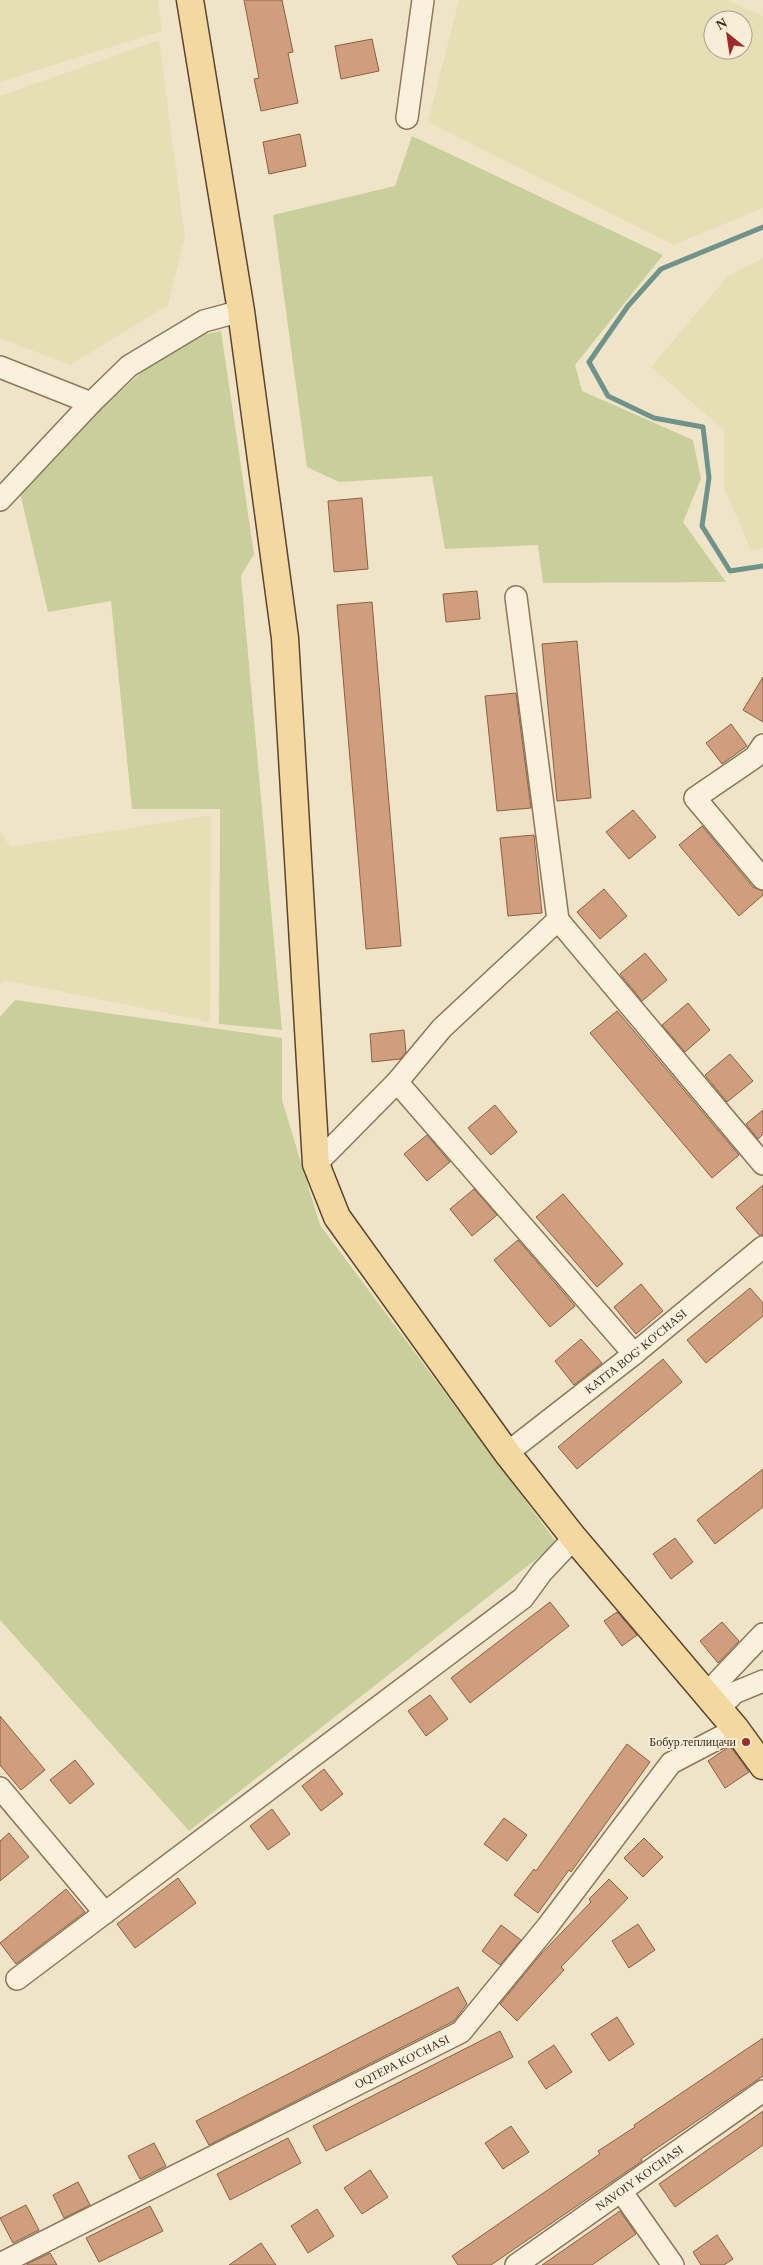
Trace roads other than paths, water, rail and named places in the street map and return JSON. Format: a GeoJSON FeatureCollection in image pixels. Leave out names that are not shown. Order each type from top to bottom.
{"type":"FeatureCollection","features":[{"type":"Feature","properties":{"kind":"main road"},"geometry":{"type":"LineString","coordinates":[[190,0],[241,311],[285,638],[316,1164],[337,1217],[508,1453],[574,1538],[736,1729],[763,1766]]}},
{"type":"Feature","properties":{"kind":"street"},"geometry":{"type":"LineString","coordinates":[[407,118],[422,0]]}},
{"type":"Feature","properties":{"kind":"street"},"geometry":{"type":"LineString","coordinates":[[0,500],[91,403],[129,366],[204,321],[241,311]]}},
{"type":"Feature","properties":{"kind":"street"},"geometry":{"type":"LineString","coordinates":[[0,367],[91,403]]}},
{"type":"Feature","properties":{"kind":"street"},"geometry":{"type":"LineString","coordinates":[[516,596],[558,920],[763,1164]]}},
{"type":"Feature","properties":{"kind":"street"},"geometry":{"type":"LineString","coordinates":[[763,744],[755,757],[695,798],[763,879]]}},
{"type":"Feature","properties":{"kind":"street"},"geometry":{"type":"LineString","coordinates":[[316,1164],[397,1082],[442,1028],[558,920]]}},
{"type":"Feature","properties":{"kind":"street"},"geometry":{"type":"LineString","coordinates":[[397,1082],[634,1354]]}},
{"type":"Feature","properties":{"kind":"street","name":"KATTA BOG' KO'CHASI"},"geometry":{"type":"LineString","coordinates":[[508,1453],[634,1354],[763,1248]]}},
{"type":"Feature","properties":{"kind":"street"},"geometry":{"type":"LineString","coordinates":[[17,1979],[523,1598],[542,1572],[574,1538]]}},
{"type":"Feature","properties":{"kind":"street"},"geometry":{"type":"LineString","coordinates":[[712,1702],[763,1634]]}},
{"type":"Feature","properties":{"kind":"street"},"geometry":{"type":"LineString","coordinates":[[712,1702],[763,1681]]}},
{"type":"Feature","properties":{"kind":"street","name":"OQTEPA KO'CHASI"},"geometry":{"type":"LineString","coordinates":[[0,2264],[461,2032],[548,1927],[671,1763],[736,1729]]}},
{"type":"Feature","properties":{"kind":"street"},"geometry":{"type":"LineString","coordinates":[[0,1788],[105,1913]]}},
{"type":"Feature","properties":{"kind":"street","name":"NAVOIY KO'CHASI"},"geometry":{"type":"LineString","coordinates":[[516,2265],[763,2091]]}},
{"type":"Feature","properties":{"kind":"street"},"geometry":{"type":"LineString","coordinates":[[621,2191],[673,2265]]}},
{"type":"Feature","properties":{"kind":"waterway"},"geometry":{"type":"LineString","coordinates":[[763,227],[661,269],[628,306],[589,362],[608,396],[654,418],[703,427],[709,478],[702,526],[730,571],[763,566]]}},
{"type":"Feature","properties":{"kind":"place","name":"Бобур теплицачи"},"geometry":{"type":"Point","coordinates":[746,1742]}}]}
